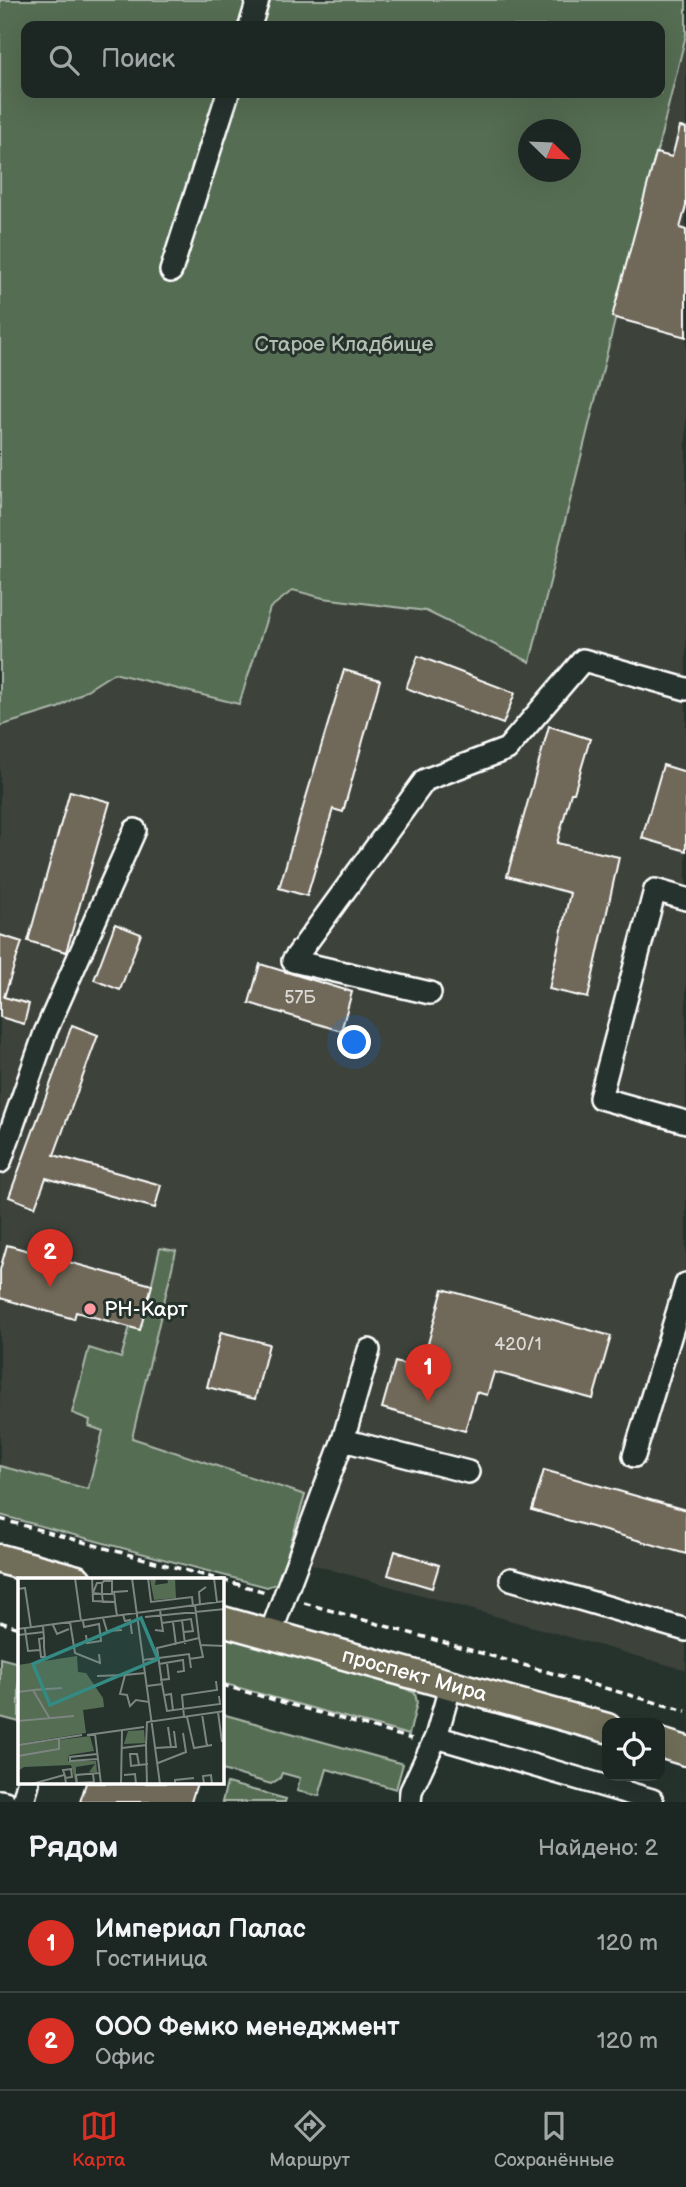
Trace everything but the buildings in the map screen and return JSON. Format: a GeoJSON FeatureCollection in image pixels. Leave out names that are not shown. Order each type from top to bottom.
{"type":"FeatureCollection","features":[{"type":"Feature","properties":{"kind":"main road"},"geometry":{"type":"LineString","coordinates":[[0,1559],[70,1578]]}},
{"type":"Feature","properties":{"kind":"main road","name":"проспект Мира"},"geometry":{"type":"LineString","coordinates":[[224,1622],[602,1727]]}},
{"type":"Feature","properties":{"kind":"main road"},"geometry":{"type":"LineString","coordinates":[[665,1745],[686,1751]]}},
{"type":"Feature","properties":{"kind":"lane"},"geometry":{"type":"LineString","coordinates":[[252,21],[258,0]]}},
{"type":"Feature","properties":{"kind":"lane"},"geometry":{"type":"LineString","coordinates":[[171,271],[226,98]]}},
{"type":"Feature","properties":{"kind":"lane"},"geometry":{"type":"LineString","coordinates":[[430,993],[293,961],[425,780],[507,749],[583,660],[686,689]]}},
{"type":"Feature","properties":{"kind":"lane"},"geometry":{"type":"LineString","coordinates":[[0,1162],[45,1033],[135,830]]}},
{"type":"Feature","properties":{"kind":"lane"},"geometry":{"type":"LineString","coordinates":[[686,899],[655,890],[600,1098],[686,1122]]}},
{"type":"Feature","properties":{"kind":"lane"},"geometry":{"type":"LineString","coordinates":[[634,1456],[686,1284]]}},
{"type":"Feature","properties":{"kind":"lane"},"geometry":{"type":"LineString","coordinates":[[270,1635],[343,1440],[369,1350]]}},
{"type":"Feature","properties":{"kind":"lane"},"geometry":{"type":"LineString","coordinates":[[343,1440],[468,1472]]}},
{"type":"Feature","properties":{"kind":"lane"},"geometry":{"type":"LineString","coordinates":[[511,1579],[686,1630]]}},
{"type":"Feature","properties":{"kind":"lane"},"geometry":{"type":"LineString","coordinates":[[410,1802],[411,1791],[436,1737],[450,1684]]}},
{"type":"Feature","properties":{"kind":"lane"},"geometry":{"type":"LineString","coordinates":[[436,1737],[652,1800]]}},
{"type":"Feature","properties":{"kind":"lane"},"geometry":{"type":"LineString","coordinates":[[23,1802],[28,1784]]}},
{"type":"Feature","properties":{"kind":"path"},"geometry":{"type":"LineString","coordinates":[[0,1519],[215,1578]]}},
{"type":"Feature","properties":{"kind":"path"},"geometry":{"type":"LineString","coordinates":[[224,1581],[686,1711]]}},
{"type":"Feature","properties":{"kind":"path"},"geometry":{"type":"LineString","coordinates":[[0,1622],[18,1628]]}},
{"type":"Feature","properties":{"kind":"shaded area"},"geometry":{"type":"Polygon","coordinates":[[[686,35],[686,1670],[0,1476],[0,726],[58,708],[114,673],[238,704],[270,608],[293,590],[323,598],[426,611],[530,661],[686,35]]]}},
{"type":"Feature","properties":{"kind":"green space","name":"Старое Кладбище"},"geometry":{"type":"Polygon","coordinates":[[[0,0],[686,0],[686,35],[530,662],[426,611],[323,598],[293,590],[270,608],[239,704],[114,673],[58,708],[0,726],[0,0]]]}},
{"type":"Feature","properties":{"kind":"green space"},"geometry":{"type":"Polygon","coordinates":[[[160,1248],[176,1251],[132,1438],[305,1495],[280,1579],[276,1584],[267,1587],[0,1515],[0,1466],[88,1489],[103,1431],[89,1426],[90,1420],[72,1413],[89,1348],[121,1358],[134,1312],[145,1313],[160,1248]]]}},
{"type":"Feature","properties":{"kind":"green space"},"geometry":{"type":"Polygon","coordinates":[[[224,1634],[381,1678],[415,1693],[417,1703],[409,1735],[224,1684],[224,1634]]]}},
{"type":"Feature","properties":{"kind":"green space"},"geometry":{"type":"Polygon","coordinates":[[[0,1658],[18,1663],[18,1722],[0,1717],[0,1658]]]}},
{"type":"Feature","properties":{"kind":"green space"},"geometry":{"type":"Polygon","coordinates":[[[224,1715],[403,1764],[396,1789],[327,1769],[319,1796],[297,1791],[300,1778],[282,1773],[280,1778],[271,1784],[224,1771],[224,1715]]]}},
{"type":"Feature","properties":{"kind":"green space"},"geometry":{"type":"Polygon","coordinates":[[[227,1783],[286,1799],[285,1802],[222,1802],[227,1783]]]}},
{"type":"Feature","properties":{"kind":"place","name":"ООО Фемко менеджмент"},"geometry":{"type":"Point","coordinates":[50,1287]}},
{"type":"Feature","properties":{"kind":"place","name":"РН-Карт"},"geometry":{"type":"Point","coordinates":[90,1309]}},
{"type":"Feature","properties":{"kind":"place","name":"Империал Палас"},"geometry":{"type":"Point","coordinates":[428,1402]}}]}
